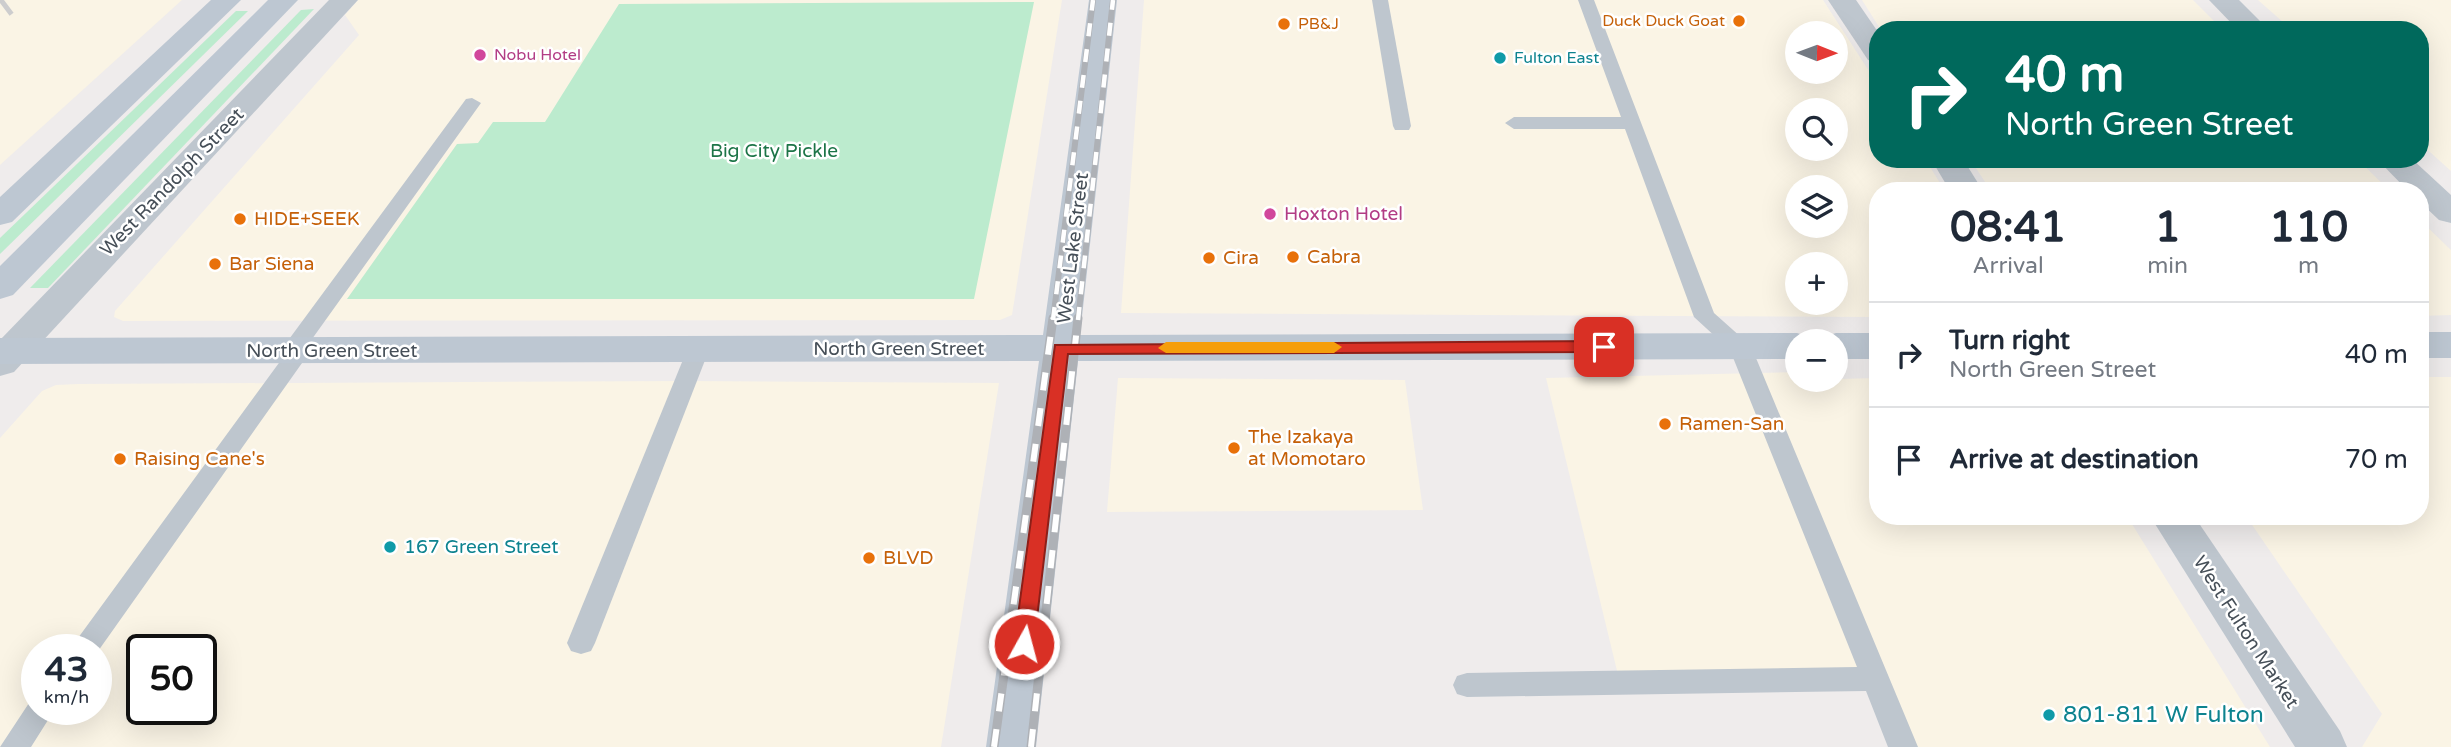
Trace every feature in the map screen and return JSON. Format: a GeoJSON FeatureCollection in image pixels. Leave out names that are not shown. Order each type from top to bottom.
{"type":"FeatureCollection","features":[{"type":"Feature","properties":{"kind":"street"},"geometry":{"type":"LineString","coordinates":[[0,215],[227,0]]}},
{"type":"Feature","properties":{"kind":"street"},"geometry":{"type":"LineString","coordinates":[[0,286],[284,0]]}},
{"type":"Feature","properties":{"kind":"street","name":"West Randolph Street"},"geometry":{"type":"LineString","coordinates":[[4,355],[344,0]]}},
{"type":"Feature","properties":{"kind":"street","name":"West Lake Street"},"geometry":{"type":"LineString","coordinates":[[1011,747],[1102,0]]}},
{"type":"Feature","properties":{"kind":"street"},"geometry":{"type":"LineString","coordinates":[[1842,0],[1869,40]]}},
{"type":"Feature","properties":{"kind":"street"},"geometry":{"type":"LineString","coordinates":[[2223,0],[2245,21]]}},
{"type":"Feature","properties":{"kind":"street"},"geometry":{"type":"LineString","coordinates":[[2403,168],[2418,182]]}},
{"type":"Feature","properties":{"kind":"street"},"geometry":{"type":"LineString","coordinates":[[2429,193],[2451,213]]}},
{"type":"Feature","properties":{"kind":"street"},"geometry":{"type":"LineString","coordinates":[[2429,345],[2451,345]]}},
{"type":"Feature","properties":{"kind":"street","name":"North Green Street"},"geometry":{"type":"LineString","coordinates":[[4,355],[296,351],[1785,346]]}},
{"type":"Feature","properties":{"kind":"street"},"geometry":{"type":"LineString","coordinates":[[1848,346],[1869,346]]}},
{"type":"Feature","properties":{"kind":"street","name":"West Fulton Market"},"geometry":{"type":"LineString","coordinates":[[2177,525],[2322,747]]}},
{"type":"Feature","properties":{"kind":"lane"},"geometry":{"type":"LineString","coordinates":[[1380,0],[1402,126]]}},
{"type":"Feature","properties":{"kind":"lane"},"geometry":{"type":"LineString","coordinates":[[1586,0],[1705,317],[1740,346],[1903,747]]}},
{"type":"Feature","properties":{"kind":"lane"},"geometry":{"type":"LineString","coordinates":[[96,634],[472,103]]}},
{"type":"Feature","properties":{"kind":"lane"},"geometry":{"type":"LineString","coordinates":[[1514,123],[1632,123]]}},
{"type":"Feature","properties":{"kind":"lane"},"geometry":{"type":"LineString","coordinates":[[581,643],[698,350]]}},
{"type":"Feature","properties":{"kind":"lane"},"geometry":{"type":"LineString","coordinates":[[1467,685],[1876,679]]}},
{"type":"Feature","properties":{"kind":"lane"},"geometry":{"type":"LineString","coordinates":[[14,747],[30,725]]}},
{"type":"Feature","properties":{"kind":"shaded area"},"geometry":{"type":"Polygon","coordinates":[[[0,0],[182,0],[0,165],[0,0]]]}},
{"type":"Feature","properties":{"kind":"shaded area","name":"Big City Pickle"},"geometry":{"type":"Polygon","coordinates":[[[358,0],[1062,0],[1012,315],[1000,320],[123,321],[114,317],[115,311],[359,35],[345,15],[358,0]]]}},
{"type":"Feature","properties":{"kind":"shaded area"},"geometry":{"type":"Polygon","coordinates":[[[1144,0],[1823,0],[1837,21],[1785,21],[1785,84],[1848,84],[1848,39],[1869,71],[1869,168],[1931,168],[1939,182],[1869,182],[1869,317],[1121,313],[1144,0]]]}},
{"type":"Feature","properties":{"kind":"shaded area"},"geometry":{"type":"Polygon","coordinates":[[[1862,0],[2193,0],[2214,21],[1875,21],[1862,0]]]}},
{"type":"Feature","properties":{"kind":"shaded area"},"geometry":{"type":"Polygon","coordinates":[[[2258,0],[2451,0],[2451,171],[2429,151],[2429,21],[2282,21],[2258,0]]]}},
{"type":"Feature","properties":{"kind":"shaded area"},"geometry":{"type":"Polygon","coordinates":[[[1976,168],[2366,168],[2381,182],[1985,182],[1976,168]]]}},
{"type":"Feature","properties":{"kind":"shaded area"},"geometry":{"type":"Polygon","coordinates":[[[2429,229],[2451,250],[2451,315],[2429,316],[2429,229]]]}},
{"type":"Feature","properties":{"kind":"shaded area"},"geometry":{"type":"Polygon","coordinates":[[[1785,372],[1785,392],[1848,392],[1848,379],[1869,378],[1869,525],[2133,525],[2270,747],[1903,747],[1876,679],[1620,683],[1546,378],[1785,372]]]}},
{"type":"Feature","properties":{"kind":"shaded area"},"geometry":{"type":"Polygon","coordinates":[[[2429,377],[2451,377],[2451,747],[2362,747],[2382,714],[2252,525],[2429,525],[2429,377]]]}},
{"type":"Feature","properties":{"kind":"shaded area"},"geometry":{"type":"Polygon","coordinates":[[[1118,378],[1405,380],[1423,510],[1107,512],[1118,378]]]}},
{"type":"Feature","properties":{"kind":"shaded area"},"geometry":{"type":"Polygon","coordinates":[[[685,381],[999,383],[941,747],[0,747],[0,438],[42,391],[56,385],[685,381]]]}},
{"type":"Feature","properties":{"kind":"green space","name":"Big City Pickle"},"geometry":{"type":"Polygon","coordinates":[[[1034,2],[974,299],[347,299],[457,144],[478,143],[493,122],[545,122],[619,4],[1034,2]]]}},
{"type":"Feature","properties":{"kind":"green space"},"geometry":{"type":"Polygon","coordinates":[[[314,9],[48,288],[30,288],[301,10],[314,9]]]}},
{"type":"Feature","properties":{"kind":"green space"},"geometry":{"type":"Polygon","coordinates":[[[236,11],[248,11],[0,254],[0,238],[236,11]]]}},
{"type":"Feature","properties":{"kind":"tunnel"},"geometry":{"type":"LineString","coordinates":[[0,3],[4,0]]}},
{"type":"Feature","properties":{"kind":"railway"},"geometry":{"type":"LineString","coordinates":[[1053,320],[1093,0]]}},
{"type":"Feature","properties":{"kind":"railway"},"geometry":{"type":"LineString","coordinates":[[1078,320],[1113,0]]}},
{"type":"Feature","properties":{"kind":"railway"},"geometry":{"type":"LineString","coordinates":[[994,747],[1053,318]]}},
{"type":"Feature","properties":{"kind":"railway"},"geometry":{"type":"LineString","coordinates":[[1031,747],[1078,318]]}},
{"type":"Feature","properties":{"kind":"slow traffic"},"geometry":{"type":"LineString","coordinates":[[1166,348],[1334,347]]}},
{"type":"Feature","properties":{"kind":"place","name":"Duck Duck Goat"},"geometry":{"type":"Point","coordinates":[1739,21]}},
{"type":"Feature","properties":{"kind":"place","name":"PB&J"},"geometry":{"type":"Point","coordinates":[1284,24]}},
{"type":"Feature","properties":{"kind":"place","name":"Nobu Hotel"},"geometry":{"type":"Point","coordinates":[480,55]}},
{"type":"Feature","properties":{"kind":"place","name":"Fulton East"},"geometry":{"type":"Point","coordinates":[1500,58]}},
{"type":"Feature","properties":{"kind":"place","name":"Hoxton Hotel"},"geometry":{"type":"Point","coordinates":[1270,214]}},
{"type":"Feature","properties":{"kind":"place","name":"HIDE+SEEK"},"geometry":{"type":"Point","coordinates":[240,219]}},
{"type":"Feature","properties":{"kind":"place","name":"Cabra"},"geometry":{"type":"Point","coordinates":[1293,257]}},
{"type":"Feature","properties":{"kind":"place","name":"Cira"},"geometry":{"type":"Point","coordinates":[1209,258]}},
{"type":"Feature","properties":{"kind":"place","name":"Bar Siena"},"geometry":{"type":"Point","coordinates":[215,264]}},
{"type":"Feature","properties":{"kind":"place","name":"Ramen-San"},"geometry":{"type":"Point","coordinates":[1665,424]}},
{"type":"Feature","properties":{"kind":"place","name":"The Izakaya at Momotaro"},"geometry":{"type":"Point","coordinates":[1234,448]}},
{"type":"Feature","properties":{"kind":"place","name":"Raising Cane's"},"geometry":{"type":"Point","coordinates":[120,459]}},
{"type":"Feature","properties":{"kind":"place","name":"167 Green Street"},"geometry":{"type":"Point","coordinates":[390,547]}},
{"type":"Feature","properties":{"kind":"place","name":"BLVD"},"geometry":{"type":"Point","coordinates":[869,558]}},
{"type":"Feature","properties":{"kind":"place","name":"801-811 W Fulton"},"geometry":{"type":"Point","coordinates":[2049,715]}},
{"type":"Feature","properties":{"kind":"route"},"geometry":{"type":"LineString","coordinates":[[1024,644],[1060,349],[1604,347]]}}]}
